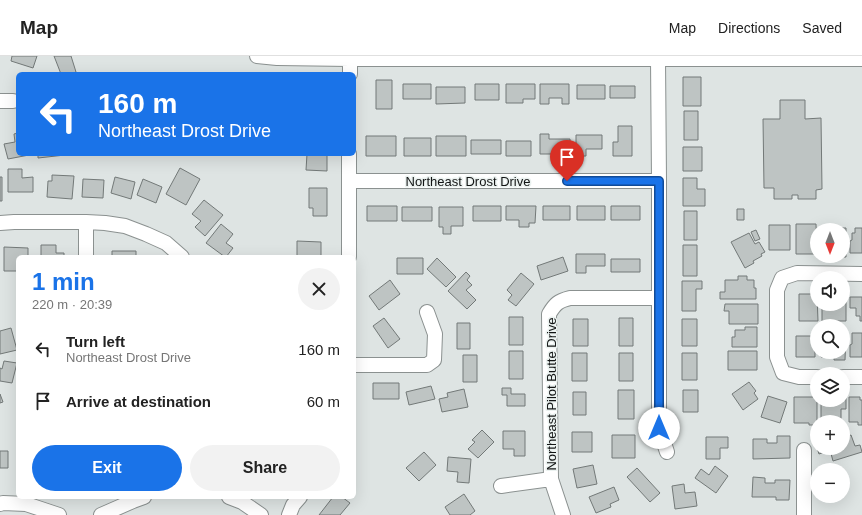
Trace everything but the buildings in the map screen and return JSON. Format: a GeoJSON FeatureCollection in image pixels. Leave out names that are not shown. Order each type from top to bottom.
{"type":"FeatureCollection","features":[{"type":"Feature","properties":{"kind":"street"},"geometry":{"type":"LineString","coordinates":[[257,56],[277,58],[658,60],[862,59]]}},
{"type":"Feature","properties":{"kind":"street"},"geometry":{"type":"LineString","coordinates":[[350,58],[350,72]]}},
{"type":"Feature","properties":{"kind":"street"},"geometry":{"type":"LineString","coordinates":[[658,60],[659,428],[667,452]]}},
{"type":"Feature","properties":{"kind":"street"},"geometry":{"type":"LineString","coordinates":[[349,156],[349,255]]}},
{"type":"Feature","properties":{"kind":"street","name":"Northeast Drost Drive"},"geometry":{"type":"LineString","coordinates":[[349,181],[659,181]]}},
{"type":"Feature","properties":{"kind":"street"},"geometry":{"type":"LineString","coordinates":[[86,222],[86,255]]}},
{"type":"Feature","properties":{"kind":"street"},"geometry":{"type":"LineString","coordinates":[[0,223],[86,222],[124,226],[166,243],[180,255]]}},
{"type":"Feature","properties":{"kind":"street"},"geometry":{"type":"LineString","coordinates":[[810,377],[799,377],[783,373],[777,357],[777,290],[782,278],[797,274],[862,274]]}},
{"type":"Feature","properties":{"kind":"street","name":"Northeast Pilot Butte Drive"},"geometry":{"type":"LineString","coordinates":[[563,515],[551,478],[549,314],[555,304],[570,298],[659,298]]}},
{"type":"Feature","properties":{"kind":"street"},"geometry":{"type":"LineString","coordinates":[[356,366],[427,365],[434,360],[435,334],[427,312]]}},
{"type":"Feature","properties":{"kind":"street"},"geometry":{"type":"LineString","coordinates":[[850,377],[862,377]]}},
{"type":"Feature","properties":{"kind":"street"},"geometry":{"type":"LineString","coordinates":[[804,450],[804,515]]}},
{"type":"Feature","properties":{"kind":"street"},"geometry":{"type":"LineString","coordinates":[[501,486],[551,478]]}},
{"type":"Feature","properties":{"kind":"street"},"geometry":{"type":"LineString","coordinates":[[101,515],[137,499]]}},
{"type":"Feature","properties":{"kind":"street"},"geometry":{"type":"LineString","coordinates":[[234,499],[242,502],[261,515]]}},
{"type":"Feature","properties":{"kind":"street"},"geometry":{"type":"LineString","coordinates":[[289,515],[293,505],[298,499]]}},
{"type":"Feature","properties":{"kind":"street"},"geometry":{"type":"LineString","coordinates":[[0,504],[26,504],[59,515]]}},
{"type":"Feature","properties":{"kind":"route"},"geometry":{"type":"LineString","coordinates":[[567,181],[659,181],[659,428]]}}]}
